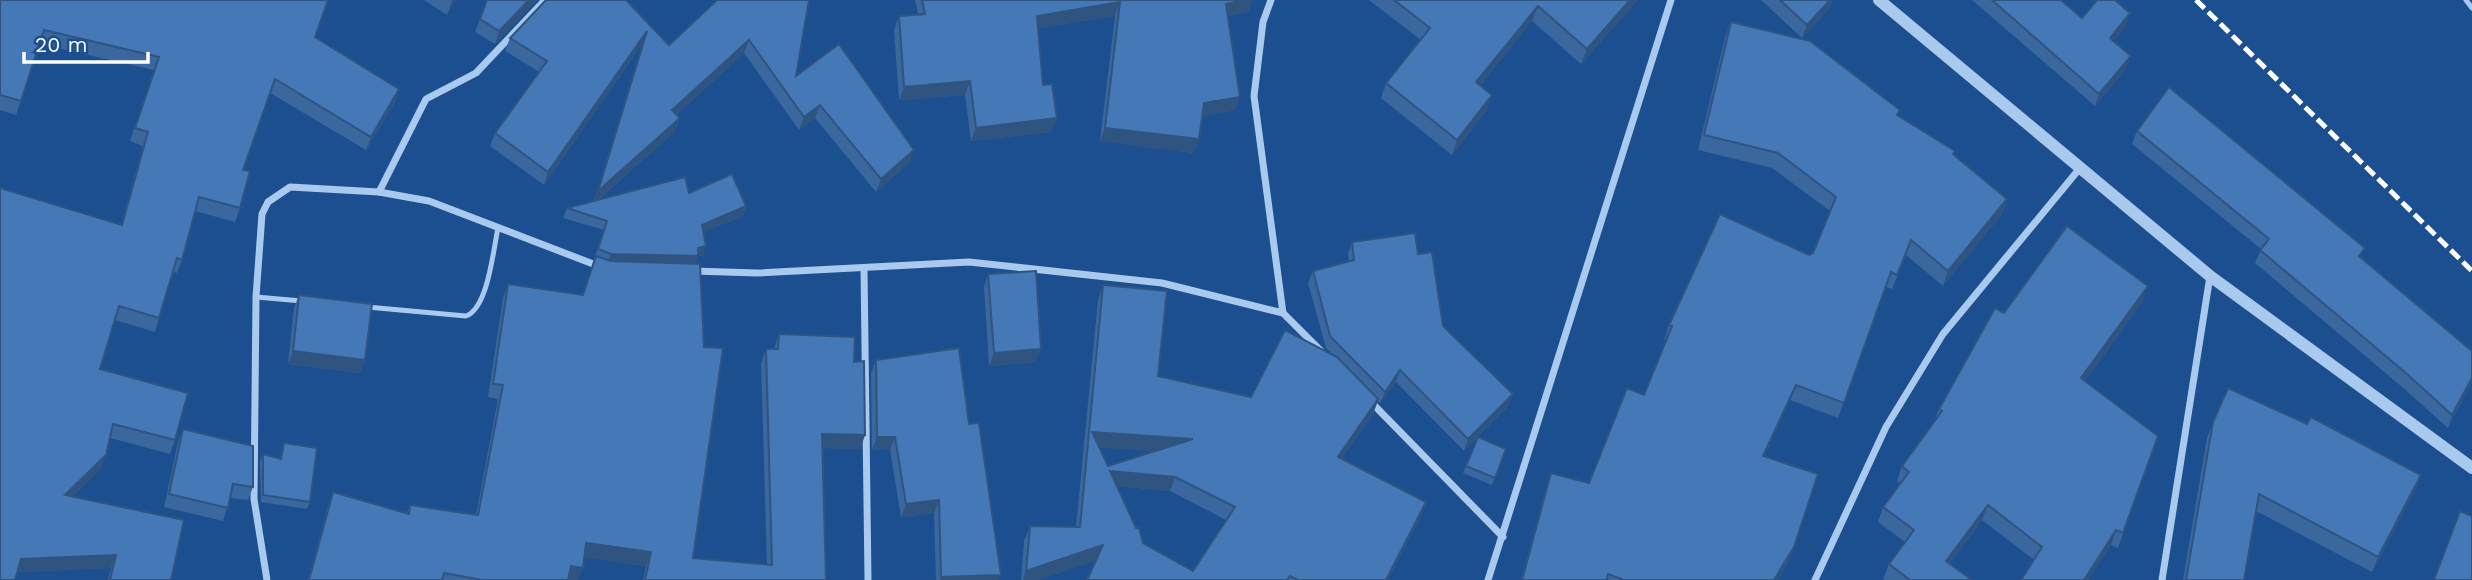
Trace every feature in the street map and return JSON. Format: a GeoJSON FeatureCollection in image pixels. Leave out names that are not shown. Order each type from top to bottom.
{"type":"FeatureCollection","features":[{"type":"Feature","properties":{"kind":"street"},"geometry":{"type":"LineString","coordinates":[[379,192],[426,99],[475,73],[545,0]]}},
{"type":"Feature","properties":{"kind":"street"},"geometry":{"type":"LineString","coordinates":[[1271,0],[1263,22],[1254,96],[1283,313]]}},
{"type":"Feature","properties":{"kind":"street"},"geometry":{"type":"LineString","coordinates":[[1488,580],[1671,0]]}},
{"type":"Feature","properties":{"kind":"street"},"geometry":{"type":"LineString","coordinates":[[1879,0],[2210,276],[2472,468]]}},
{"type":"Feature","properties":{"kind":"street"},"geometry":{"type":"LineString","coordinates":[[1815,580],[1886,427],[1943,334],[2080,168]]}},
{"type":"Feature","properties":{"kind":"street"},"geometry":{"type":"LineString","coordinates":[[267,580],[254,499],[256,297],[262,214],[279,192],[290,187],[379,192],[429,201],[606,269]]}},
{"type":"Feature","properties":{"kind":"street"},"geometry":{"type":"LineString","coordinates":[[688,271],[757,273],[983,264],[1162,283],[1283,313],[1331,361]]}},
{"type":"Feature","properties":{"kind":"street"},"geometry":{"type":"LineString","coordinates":[[863,268],[868,580]]}},
{"type":"Feature","properties":{"kind":"street"},"geometry":{"type":"LineString","coordinates":[[2162,580],[2210,276]]}},
{"type":"Feature","properties":{"kind":"street"},"geometry":{"type":"LineString","coordinates":[[1360,391],[1503,537]]}},
{"type":"Feature","properties":{"kind":"lane"},"geometry":{"type":"LineString","coordinates":[[2466,0],[2472,8]]}},
{"type":"Feature","properties":{"kind":"lane"},"geometry":{"type":"LineString","coordinates":[[361,306],[466,316],[472,314],[481,303],[498,228]]}},
{"type":"Feature","properties":{"kind":"lane"},"geometry":{"type":"LineString","coordinates":[[256,297],[308,302]]}},
{"type":"Feature","properties":{"kind":"building"},"geometry":{"type":"Polygon","coordinates":[[[0,0],[328,0],[315,37],[399,89],[371,137],[275,79],[243,170],[250,171],[240,208],[199,197],[182,260],[177,258],[159,318],[119,306],[100,369],[188,393],[175,440],[113,424],[106,455],[65,495],[184,520],[171,580],[110,580],[116,555],[21,559],[15,580],[0,580],[0,188],[122,225],[148,132],[135,128],[159,57],[44,30],[21,101],[0,95],[0,0]]]}},
{"type":"Feature","properties":{"kind":"building"},"geometry":{"type":"Polygon","coordinates":[[[487,0],[529,0],[499,31],[480,19],[487,0]]]}},
{"type":"Feature","properties":{"kind":"building"},"geometry":{"type":"Polygon","coordinates":[[[546,0],[626,0],[669,45],[717,0],[809,0],[796,76],[839,44],[914,150],[881,179],[820,105],[804,117],[749,40],[672,110],[680,118],[598,191],[647,31],[548,172],[495,133],[547,61],[510,38],[546,0]]]}},
{"type":"Feature","properties":{"kind":"building"},"geometry":{"type":"Polygon","coordinates":[[[922,0],[1245,0],[1226,4],[1240,97],[1204,103],[1199,139],[1105,128],[1120,2],[1037,16],[1043,85],[1052,84],[1057,118],[976,128],[970,81],[904,87],[899,16],[925,14],[922,0]]]}},
{"type":"Feature","properties":{"kind":"building"},"geometry":{"type":"Polygon","coordinates":[[[1394,0],[1630,0],[1587,49],[1538,6],[1476,82],[1492,95],[1457,140],[1386,83],[1430,28],[1394,0]]]}},
{"type":"Feature","properties":{"kind":"building"},"geometry":{"type":"Polygon","coordinates":[[[1780,0],[1830,0],[1807,25],[1780,0]]]}},
{"type":"Feature","properties":{"kind":"building"},"geometry":{"type":"Polygon","coordinates":[[[1992,0],[2061,0],[2082,18],[2097,0],[2115,0],[2130,13],[2110,38],[2131,56],[2099,94],[1992,0]]]}},
{"type":"Feature","properties":{"kind":"building"},"geometry":{"type":"Polygon","coordinates":[[[1731,22],[1810,41],[1900,110],[1897,115],[1955,151],[1953,154],[2007,199],[1948,271],[1911,240],[1897,275],[1891,272],[1844,403],[1796,385],[1763,456],[1818,474],[1794,547],[1774,580],[1624,580],[1608,574],[1607,580],[1522,580],[1551,473],[1589,483],[1627,388],[1644,395],[1672,326],[1669,325],[1720,214],[1809,255],[1813,253],[1836,197],[1778,153],[1704,135],[1731,22]]]}},
{"type":"Feature","properties":{"kind":"building"},"geometry":{"type":"Polygon","coordinates":[[[2169,87],[2365,248],[2359,256],[2472,351],[2472,378],[2452,415],[2260,250],[2269,239],[2137,131],[2169,87]]]}},
{"type":"Feature","properties":{"kind":"building"},"geometry":{"type":"Polygon","coordinates":[[[732,174],[746,206],[702,225],[706,246],[698,248],[698,256],[611,254],[598,249],[607,221],[567,208],[685,177],[689,193],[732,174]]]}},
{"type":"Feature","properties":{"kind":"building"},"geometry":{"type":"Polygon","coordinates":[[[2067,226],[2148,286],[2081,378],[2158,436],[2123,533],[2116,530],[2084,580],[2021,580],[2042,547],[1988,505],[1946,561],[1972,580],[1910,580],[1889,564],[1914,530],[1883,507],[1909,472],[1902,466],[1942,411],[1939,409],[1995,308],[2004,313],[2067,226]]]}},
{"type":"Feature","properties":{"kind":"building"},"geometry":{"type":"Polygon","coordinates":[[[1415,233],[1418,254],[1432,252],[1443,326],[1513,394],[1468,439],[1400,370],[1385,392],[1330,336],[1313,271],[1354,260],[1352,242],[1415,233]]]}},
{"type":"Feature","properties":{"kind":"building"},"geometry":{"type":"Polygon","coordinates":[[[596,256],[611,261],[700,264],[704,347],[723,348],[693,558],[772,565],[766,349],[778,349],[779,334],[855,337],[854,362],[864,361],[865,435],[822,434],[826,580],[645,580],[651,552],[586,543],[583,568],[571,566],[568,580],[482,580],[444,573],[442,580],[309,580],[333,492],[409,514],[410,505],[478,515],[503,385],[493,384],[508,284],[583,295],[596,256]]]}},
{"type":"Feature","properties":{"kind":"building"},"geometry":{"type":"Polygon","coordinates":[[[1036,271],[1041,349],[994,353],[988,274],[1036,271]]]}},
{"type":"Feature","properties":{"kind":"building"},"geometry":{"type":"Polygon","coordinates":[[[1103,285],[1167,291],[1158,376],[1251,397],[1285,330],[1337,357],[1378,399],[1338,457],[1426,502],[1386,580],[1298,580],[1290,576],[1287,580],[1087,580],[1103,545],[1026,571],[1030,526],[1080,527],[1103,285]],[[1092,432],[1108,466],[1193,439],[1092,432]],[[1110,471],[1136,528],[1139,528],[1143,543],[1193,571],[1235,507],[1175,477],[1110,471]]]}},
{"type":"Feature","properties":{"kind":"building"},"geometry":{"type":"Polygon","coordinates":[[[299,295],[372,304],[365,360],[293,351],[299,295]]]}},
{"type":"Feature","properties":{"kind":"building"},"geometry":{"type":"Polygon","coordinates":[[[959,348],[969,424],[979,423],[1001,575],[941,577],[939,500],[906,504],[895,437],[877,437],[876,360],[959,348]]]}},
{"type":"Feature","properties":{"kind":"building"},"geometry":{"type":"Polygon","coordinates":[[[2228,388],[2307,424],[2311,417],[2421,475],[2378,557],[2259,494],[2244,580],[2186,580],[2213,422],[2228,388]]]}},
{"type":"Feature","properties":{"kind":"building"},"geometry":{"type":"Polygon","coordinates":[[[183,429],[253,446],[253,487],[233,484],[228,508],[169,494],[183,429]]]}},
{"type":"Feature","properties":{"kind":"building"},"geometry":{"type":"Polygon","coordinates":[[[1478,437],[1506,449],[1495,478],[1466,466],[1478,437]]]}},
{"type":"Feature","properties":{"kind":"building"},"geometry":{"type":"Polygon","coordinates":[[[284,443],[317,448],[310,502],[263,495],[263,454],[281,459],[284,443]]]}},
{"type":"Feature","properties":{"kind":"building"},"geometry":{"type":"Polygon","coordinates":[[[2460,511],[2472,516],[2472,580],[2434,580],[2460,511]]]}},
{"type":"Feature","properties":{"kind":"railway"},"geometry":{"type":"LineString","coordinates":[[2196,0],[2472,271]]}}]}
